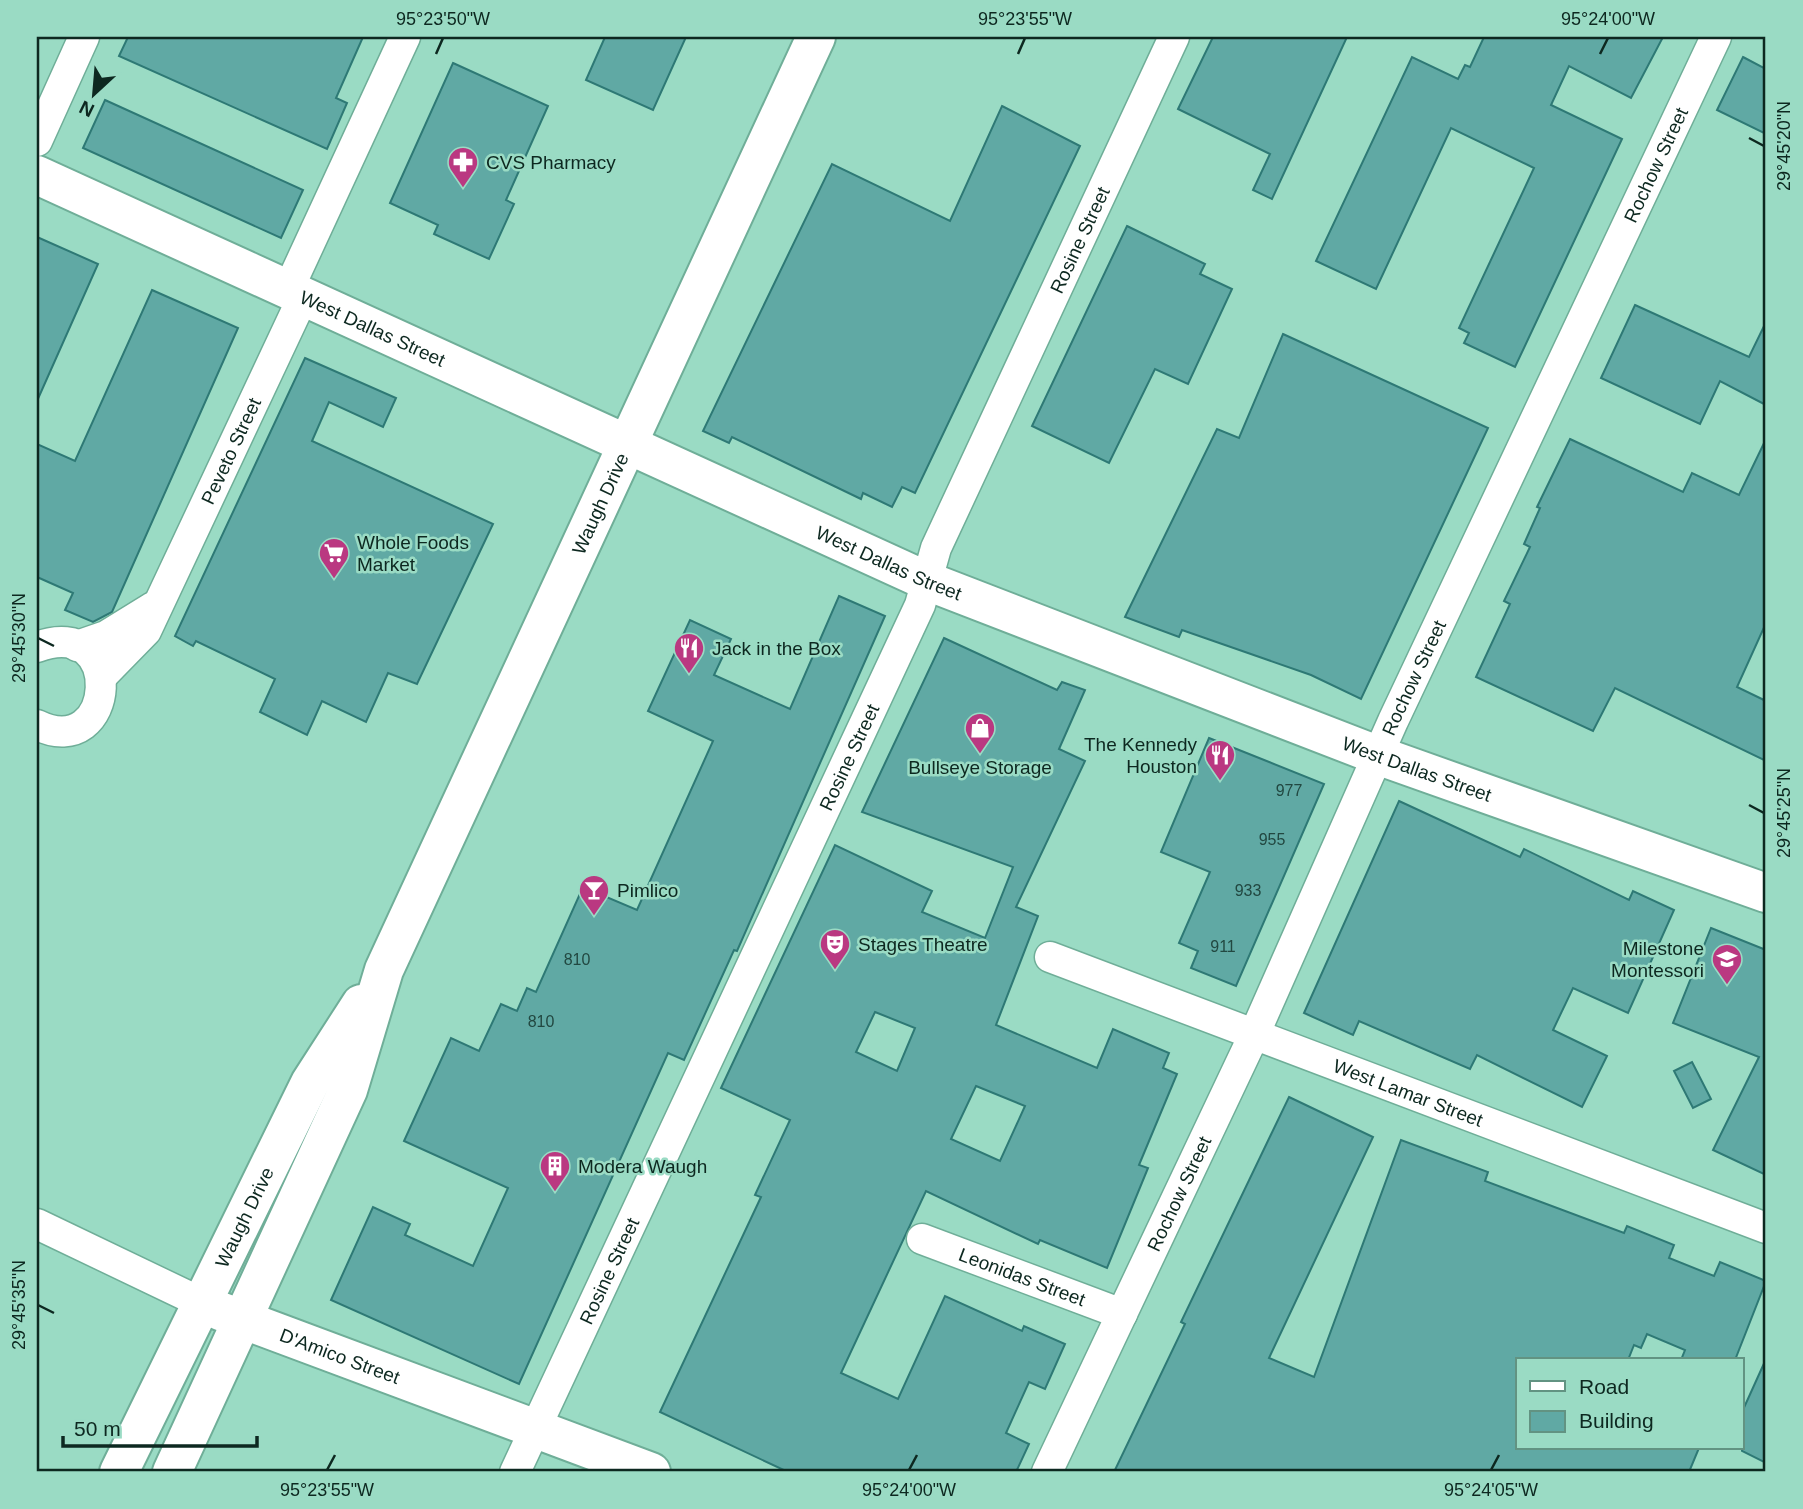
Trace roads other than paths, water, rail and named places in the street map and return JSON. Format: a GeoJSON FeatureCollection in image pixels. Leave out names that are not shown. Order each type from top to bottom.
{"type":"FeatureCollection","features":[{"type":"Feature","properties":{"kind":"main road","name":"Waugh Drive"},"geometry":{"type":"LineString","coordinates":[[172,1472],[348,1090],[384,971],[816,37]]}},
{"type":"Feature","properties":{"kind":"main road","name":"West Dallas Street"},"geometry":{"type":"LineString","coordinates":[[37,175],[927,581],[1377,755],[1766,893]]}},
{"type":"Feature","properties":{"kind":"main road","name":"Waugh Drive"},"geometry":{"type":"LineString","coordinates":[[119,1472],[310,1083],[384,971]]}},
{"type":"Feature","properties":{"kind":"main road","name":"D'Amico Street"},"geometry":{"type":"LineString","coordinates":[[202,1303],[242,1322],[650,1472]]}},
{"type":"Feature","properties":{"kind":"street"},"geometry":{"type":"LineString","coordinates":[[37,141],[84,37]]}},
{"type":"Feature","properties":{"kind":"street","name":"Peveto Street"},"geometry":{"type":"LineString","coordinates":[[102,676],[146,631],[160,603],[405,37]]}},
{"type":"Feature","properties":{"kind":"street","name":"Rosine Street"},"geometry":{"type":"LineString","coordinates":[[515,1472],[920,605],[936,548],[1174,37]]}},
{"type":"Feature","properties":{"kind":"street","name":"Rochow Street"},"geometry":{"type":"LineString","coordinates":[[1047,1472],[1254,1035],[1377,755],[1716,37]]}},
{"type":"Feature","properties":{"kind":"street"},"geometry":{"type":"LineString","coordinates":[[50,641],[106,636],[160,603]]}},
{"type":"Feature","properties":{"kind":"street"},"geometry":{"type":"LineString","coordinates":[[37,725],[67,730],[88,719],[101,700],[102,676],[88,653],[50,641]]}},
{"type":"Feature","properties":{"kind":"street","name":"West Lamar Street"},"geometry":{"type":"LineString","coordinates":[[1050,957],[1766,1228]]}},
{"type":"Feature","properties":{"kind":"street","name":"D'Amico Street"},"geometry":{"type":"LineString","coordinates":[[37,1224],[202,1303]]}},
{"type":"Feature","properties":{"kind":"street","name":"Leonidas Street"},"geometry":{"type":"LineString","coordinates":[[922,1240],[1122,1314]]}},
{"type":"Feature","properties":{"kind":"place","name":"CVS Pharmacy"},"geometry":{"type":"Point","coordinates":[463,189]}},
{"type":"Feature","properties":{"kind":"place","name":"Whole Foods Market"},"geometry":{"type":"Point","coordinates":[334,580]}},
{"type":"Feature","properties":{"kind":"place","name":"Jack in the Box"},"geometry":{"type":"Point","coordinates":[689,675]}},
{"type":"Feature","properties":{"kind":"place","name":"Bullseye Storage"},"geometry":{"type":"Point","coordinates":[980,755]}},
{"type":"Feature","properties":{"kind":"place","name":"The Kennedy Houston"},"geometry":{"type":"Point","coordinates":[1220,782]}},
{"type":"Feature","properties":{"kind":"place","name":"Pimlico"},"geometry":{"type":"Point","coordinates":[594,917]}},
{"type":"Feature","properties":{"kind":"place","name":"Stages Theatre"},"geometry":{"type":"Point","coordinates":[835,971]}},
{"type":"Feature","properties":{"kind":"place","name":"Milestone Montessori"},"geometry":{"type":"Point","coordinates":[1727,986]}},
{"type":"Feature","properties":{"kind":"place","name":"Modera Waugh"},"geometry":{"type":"Point","coordinates":[555,1193]}}]}
